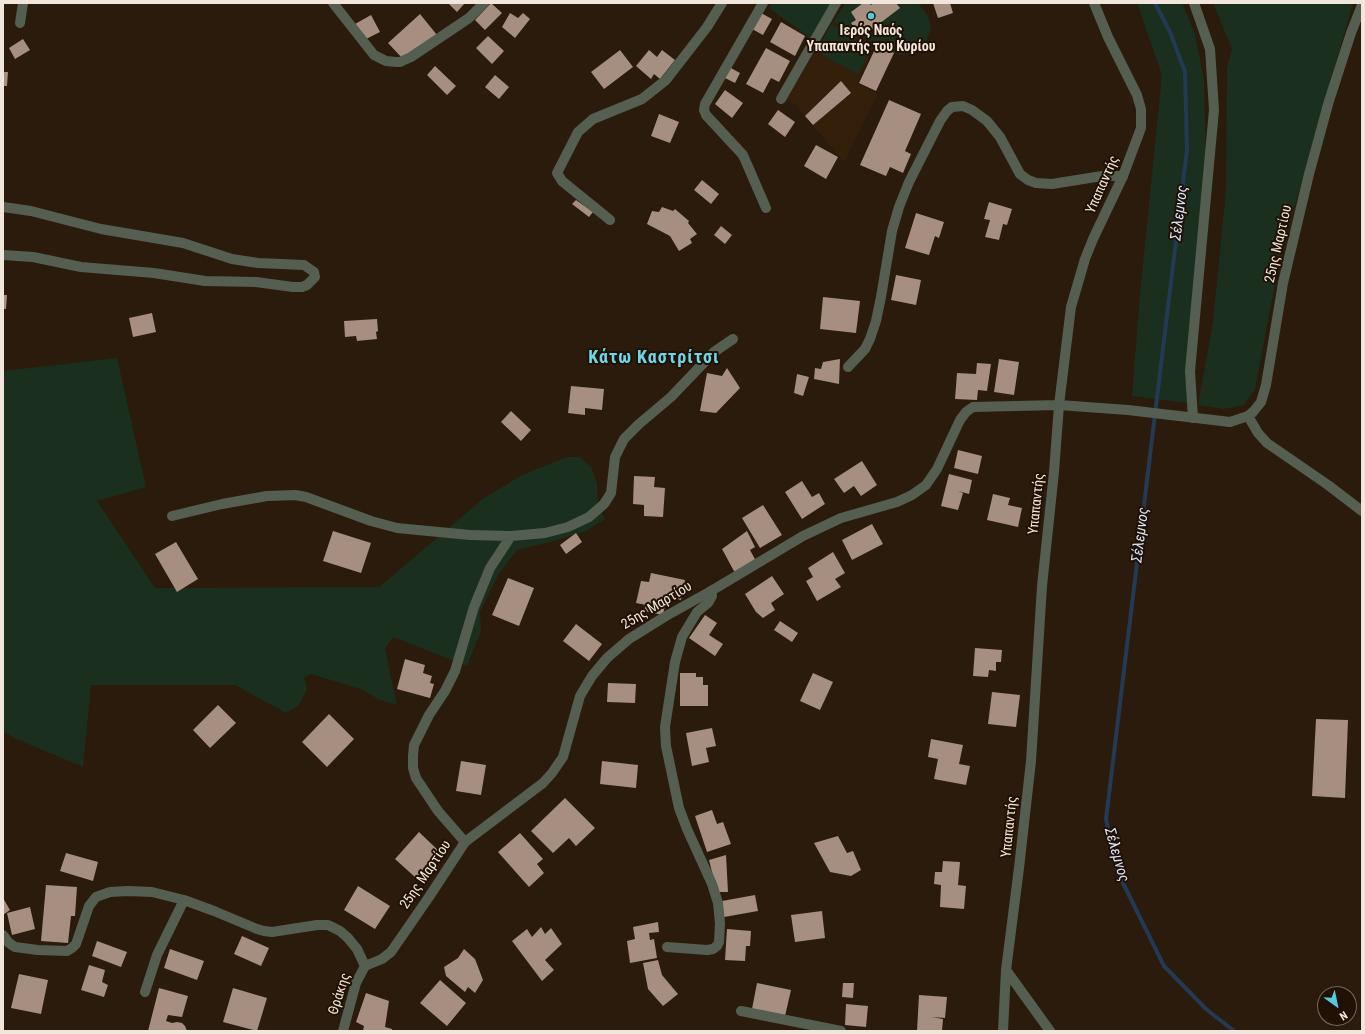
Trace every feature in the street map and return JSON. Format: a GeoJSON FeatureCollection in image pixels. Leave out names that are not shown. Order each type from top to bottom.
{"type":"FeatureCollection","features":[{"type":"Feature","properties":{"kind":"street"},"geometry":{"type":"LineString","coordinates":[[20,23],[23,3]]}},
{"type":"Feature","properties":{"kind":"street"},"geometry":{"type":"LineString","coordinates":[[333,3],[374,55],[386,61],[400,62],[411,57],[468,18],[484,3]]}},
{"type":"Feature","properties":{"kind":"street"},"geometry":{"type":"LineString","coordinates":[[610,220],[562,181],[557,173],[578,132],[593,119],[642,99],[666,80],[707,27],[722,3]]}},
{"type":"Feature","properties":{"kind":"street"},"geometry":{"type":"LineString","coordinates":[[763,3],[705,104],[704,110],[706,115],[743,155],[766,208]]}},
{"type":"Feature","properties":{"kind":"street"},"geometry":{"type":"LineString","coordinates":[[781,99],[836,3]]}},
{"type":"Feature","properties":{"kind":"street","name":"Υπαπαντής"},"geometry":{"type":"LineString","coordinates":[[1002,1031],[1006,970],[1031,761],[1042,586],[1054,472],[1059,405],[1071,307],[1085,259],[1123,176],[1141,128],[1141,109],[1136,95],[1094,3]]}},
{"type":"Feature","properties":{"kind":"street"},"geometry":{"type":"LineString","coordinates":[[1194,3],[1210,49],[1214,110],[1190,371],[1193,418],[1230,422],[1248,416],[1258,433],[1267,443],[1318,477],[1362,511]]}},
{"type":"Feature","properties":{"kind":"street","name":"25ης Μαρτίου"},"geometry":{"type":"LineString","coordinates":[[1248,416],[1261,402],[1266,385],[1284,283],[1309,174],[1329,101],[1351,33],[1362,5]]}},
{"type":"Feature","properties":{"kind":"street"},"geometry":{"type":"LineString","coordinates":[[848,367],[865,349],[876,321],[892,231],[899,207],[909,182],[940,121],[952,107],[963,106],[972,110],[987,121],[1000,137],[1020,174],[1028,180],[1036,183],[1052,184],[1102,176],[1123,176]]}},
{"type":"Feature","properties":{"kind":"street"},"geometry":{"type":"LineString","coordinates":[[3,208],[31,211],[101,229],[184,243],[232,259],[258,263],[304,265],[314,272],[315,277],[307,284],[293,287],[252,282],[205,281],[154,273],[86,267],[33,257],[3,255]]}},
{"type":"Feature","properties":{"kind":"street"},"geometry":{"type":"LineString","coordinates":[[172,516],[267,496],[295,494],[306,496],[371,521],[397,528],[470,535],[511,536],[545,533],[568,527],[589,517],[604,504],[611,493],[615,457],[624,439],[671,397],[714,352],[733,339]]}},
{"type":"Feature","properties":{"kind":"street","name":"25ης Μαρτίου"},"geometry":{"type":"LineString","coordinates":[[365,966],[382,959],[391,952],[465,842],[543,783],[552,774],[563,757],[580,696],[592,676],[607,658],[629,639],[803,536],[841,518],[897,502],[912,495],[926,485],[937,470],[960,420],[966,412],[973,408],[1059,405],[1128,410],[1193,418]]}},
{"type":"Feature","properties":{"kind":"street"},"geometry":{"type":"LineString","coordinates":[[465,842],[438,811],[416,778],[414,768],[414,745],[429,715],[445,691],[455,671],[480,590],[490,568],[511,536]]}},
{"type":"Feature","properties":{"kind":"street"},"geometry":{"type":"LineString","coordinates":[[667,947],[707,950],[713,949],[719,942],[720,923],[718,903],[712,884],[687,829],[680,808],[666,746],[665,727],[675,662],[682,637],[697,612],[708,603],[712,596],[711,591]]}},
{"type":"Feature","properties":{"kind":"street"},"geometry":{"type":"LineString","coordinates":[[3,935],[9,943],[15,947],[38,950],[67,951],[76,944],[92,902],[101,894],[110,892],[143,891],[184,900],[264,931],[272,932],[317,925],[328,925],[340,931],[358,949],[365,966]]}},
{"type":"Feature","properties":{"kind":"street"},"geometry":{"type":"LineString","coordinates":[[146,992],[157,955],[184,900]]}},
{"type":"Feature","properties":{"kind":"street","name":"Θράκης"},"geometry":{"type":"LineString","coordinates":[[343,1031],[356,983],[365,966]]}},
{"type":"Feature","properties":{"kind":"street"},"geometry":{"type":"LineString","coordinates":[[1006,970],[1050,1031]]}},
{"type":"Feature","properties":{"kind":"street"},"geometry":{"type":"LineString","coordinates":[[741,1011],[841,1031]]}},
{"type":"Feature","properties":{"kind":"shaded area"},"geometry":{"type":"Polygon","coordinates":[[[833,22],[875,44],[857,83],[878,94],[844,162],[795,104],[786,100],[833,22]]]}},
{"type":"Feature","properties":{"kind":"green space"},"geometry":{"type":"Polygon","coordinates":[[[772,3],[832,3],[810,38],[769,8],[772,3]]]}},
{"type":"Feature","properties":{"kind":"green space"},"geometry":{"type":"Polygon","coordinates":[[[846,3],[918,3],[928,16],[931,27],[927,40],[917,50],[902,55],[894,53],[833,22],[846,3]]]}},
{"type":"Feature","properties":{"kind":"green space"},"geometry":{"type":"Polygon","coordinates":[[[1137,3],[1182,3],[1195,34],[1204,80],[1206,159],[1188,403],[1132,396],[1140,294],[1162,75],[1137,3]]]}},
{"type":"Feature","properties":{"kind":"green space"},"geometry":{"type":"Polygon","coordinates":[[[1213,3],[1353,3],[1280,257],[1255,389],[1244,405],[1224,409],[1198,405],[1213,322],[1226,190],[1227,68],[1232,49],[1213,3]]]}},
{"type":"Feature","properties":{"kind":"green space"},"geometry":{"type":"Polygon","coordinates":[[[831,24],[873,46],[858,74],[816,52],[831,24]]]}},
{"type":"Feature","properties":{"kind":"green space"},"geometry":{"type":"Polygon","coordinates":[[[117,358],[146,487],[97,501],[155,588],[379,587],[484,498],[522,475],[567,457],[580,457],[591,467],[597,483],[598,507],[605,519],[584,532],[517,550],[498,575],[480,612],[481,631],[467,666],[393,637],[385,649],[397,705],[380,700],[361,689],[311,674],[304,678],[307,689],[299,705],[286,713],[235,685],[91,685],[83,767],[14,738],[3,731],[3,371],[117,358]]]}},
{"type":"Feature","properties":{"kind":"building"},"geometry":{"type":"Polygon","coordinates":[[[448,3],[465,3],[457,12],[448,3]]]}},
{"type":"Feature","properties":{"kind":"building"},"geometry":{"type":"Polygon","coordinates":[[[491,3],[502,13],[485,30],[475,20],[491,3]]]}},
{"type":"Feature","properties":{"kind":"building","name":"Ιερός Ναός Υπαπαντής του Κυρίου"},"geometry":{"type":"Polygon","coordinates":[[[863,3],[869,3],[871,5],[874,3],[896,3],[900,8],[867,33],[861,26],[856,30],[851,23],[856,20],[851,12],[863,3]]]}},
{"type":"Feature","properties":{"kind":"building"},"geometry":{"type":"Polygon","coordinates":[[[933,3],[950,3],[953,13],[938,18],[933,3]]]}},
{"type":"Feature","properties":{"kind":"building"},"geometry":{"type":"Polygon","coordinates":[[[510,13],[518,18],[523,13],[530,19],[515,38],[502,27],[510,13]]]}},
{"type":"Feature","properties":{"kind":"building"},"geometry":{"type":"Polygon","coordinates":[[[761,13],[772,19],[763,35],[752,29],[761,13]]]}},
{"type":"Feature","properties":{"kind":"building"},"geometry":{"type":"Polygon","coordinates":[[[420,14],[437,35],[403,59],[388,43],[420,14]]]}},
{"type":"Feature","properties":{"kind":"building"},"geometry":{"type":"Polygon","coordinates":[[[371,15],[380,32],[364,40],[355,24],[371,15]]]}},
{"type":"Feature","properties":{"kind":"building"},"geometry":{"type":"Polygon","coordinates":[[[781,22],[805,36],[795,56],[770,42],[781,22]]]}},
{"type":"Feature","properties":{"kind":"building"},"geometry":{"type":"Polygon","coordinates":[[[488,36],[504,51],[492,64],[476,48],[488,36]]]}},
{"type":"Feature","properties":{"kind":"building"},"geometry":{"type":"Polygon","coordinates":[[[23,39],[30,50],[15,59],[9,48],[23,39]]]}},
{"type":"Feature","properties":{"kind":"building"},"geometry":{"type":"Polygon","coordinates":[[[877,45],[894,53],[876,91],[859,83],[877,45]]]}},
{"type":"Feature","properties":{"kind":"building"},"geometry":{"type":"Polygon","coordinates":[[[766,48],[790,61],[779,82],[771,78],[763,93],[746,84],[766,48]]]}},
{"type":"Feature","properties":{"kind":"building"},"geometry":{"type":"Polygon","coordinates":[[[620,50],[633,67],[604,89],[591,72],[620,50]]]}},
{"type":"Feature","properties":{"kind":"building"},"geometry":{"type":"Polygon","coordinates":[[[649,50],[657,57],[662,50],[675,60],[660,79],[654,74],[651,79],[636,66],[649,50]]]}},
{"type":"Feature","properties":{"kind":"building"},"geometry":{"type":"Polygon","coordinates":[[[435,66],[456,86],[447,95],[427,75],[435,66]]]}},
{"type":"Feature","properties":{"kind":"building"},"geometry":{"type":"Polygon","coordinates":[[[729,67],[740,73],[735,83],[723,77],[729,67]]]}},
{"type":"Feature","properties":{"kind":"building"},"geometry":{"type":"Polygon","coordinates":[[[3,72],[8,72],[7,86],[3,86],[3,72]]]}},
{"type":"Feature","properties":{"kind":"building"},"geometry":{"type":"Polygon","coordinates":[[[495,75],[509,87],[499,99],[485,87],[495,75]]]}},
{"type":"Feature","properties":{"kind":"building"},"geometry":{"type":"Polygon","coordinates":[[[841,81],[851,93],[813,125],[805,116],[841,81]]]}},
{"type":"Feature","properties":{"kind":"building"},"geometry":{"type":"Polygon","coordinates":[[[725,90],[743,103],[732,118],[715,104],[725,90]]]}},
{"type":"Feature","properties":{"kind":"building"},"geometry":{"type":"Polygon","coordinates":[[[889,100],[921,114],[905,151],[911,154],[903,173],[890,167],[886,176],[860,165],[889,100]]]}},
{"type":"Feature","properties":{"kind":"building"},"geometry":{"type":"Polygon","coordinates":[[[778,110],[795,122],[785,137],[768,124],[778,110]]]}},
{"type":"Feature","properties":{"kind":"building"},"geometry":{"type":"Polygon","coordinates":[[[659,114],[679,122],[670,143],[651,136],[659,114]]]}},
{"type":"Feature","properties":{"kind":"building"},"geometry":{"type":"Polygon","coordinates":[[[816,145],[838,157],[826,179],[804,166],[816,145]]]}},
{"type":"Feature","properties":{"kind":"building"},"geometry":{"type":"Polygon","coordinates":[[[702,180],[719,194],[711,204],[694,190],[702,180]]]}},
{"type":"Feature","properties":{"kind":"building"},"geometry":{"type":"Polygon","coordinates":[[[576,200],[593,212],[589,217],[572,204],[576,200]]]}},
{"type":"Feature","properties":{"kind":"building"},"geometry":{"type":"Polygon","coordinates":[[[989,202],[1012,209],[1007,225],[1003,224],[999,240],[985,237],[990,220],[984,219],[989,202]]]}},
{"type":"Feature","properties":{"kind":"building"},"geometry":{"type":"Polygon","coordinates":[[[662,207],[673,211],[675,209],[689,221],[688,223],[697,234],[690,239],[692,243],[679,251],[670,236],[647,224],[652,211],[659,212],[662,207]]]}},
{"type":"Feature","properties":{"kind":"building"},"geometry":{"type":"Polygon","coordinates":[[[916,213],[944,222],[939,238],[935,236],[929,255],[905,248],[916,213]]]}},
{"type":"Feature","properties":{"kind":"building"},"geometry":{"type":"Polygon","coordinates":[[[721,226],[732,235],[725,244],[714,235],[721,226]]]}},
{"type":"Feature","properties":{"kind":"building"},"geometry":{"type":"Polygon","coordinates":[[[896,275],[921,280],[916,305],[891,300],[896,275]]]}},
{"type":"Feature","properties":{"kind":"building"},"geometry":{"type":"Polygon","coordinates":[[[3,295],[7,295],[6,309],[3,309],[3,295]]]}},
{"type":"Feature","properties":{"kind":"building"},"geometry":{"type":"Polygon","coordinates":[[[823,297],[860,301],[856,333],[820,329],[823,297]]]}},
{"type":"Feature","properties":{"kind":"building"},"geometry":{"type":"Polygon","coordinates":[[[152,313],[156,332],[133,337],[129,318],[152,313]]]}},
{"type":"Feature","properties":{"kind":"building"},"geometry":{"type":"Polygon","coordinates":[[[377,319],[377,339],[357,341],[356,336],[345,337],[344,321],[377,319]]]}},
{"type":"Feature","properties":{"kind":"building"},"geometry":{"type":"Polygon","coordinates":[[[840,359],[839,384],[814,379],[815,368],[821,369],[823,362],[840,359]]]}},
{"type":"Feature","properties":{"kind":"building"},"geometry":{"type":"Polygon","coordinates":[[[999,359],[1019,362],[1014,395],[994,392],[999,359]]]}},
{"type":"Feature","properties":{"kind":"building"},"geometry":{"type":"Polygon","coordinates":[[[977,363],[991,364],[987,391],[978,390],[977,400],[955,399],[957,373],[976,374],[977,363]]]}},
{"type":"Feature","properties":{"kind":"building"},"geometry":{"type":"Polygon","coordinates":[[[727,368],[740,388],[716,413],[700,411],[707,373],[722,376],[727,368]]]}},
{"type":"Feature","properties":{"kind":"building"},"geometry":{"type":"Polygon","coordinates":[[[797,374],[809,377],[803,396],[794,393],[797,374]]]}},
{"type":"Feature","properties":{"kind":"building"},"geometry":{"type":"Polygon","coordinates":[[[571,386],[604,389],[602,410],[585,408],[585,415],[568,413],[571,386]]]}},
{"type":"Feature","properties":{"kind":"building"},"geometry":{"type":"Polygon","coordinates":[[[511,411],[531,430],[521,441],[501,422],[511,411]]]}},
{"type":"Feature","properties":{"kind":"building"},"geometry":{"type":"Polygon","coordinates":[[[958,450],[982,456],[978,474],[954,468],[958,450]]]}},
{"type":"Feature","properties":{"kind":"building"},"geometry":{"type":"Polygon","coordinates":[[[862,461],[877,485],[861,496],[854,486],[844,493],[834,479],[862,461]]]}},
{"type":"Feature","properties":{"kind":"building"},"geometry":{"type":"Polygon","coordinates":[[[949,474],[972,480],[969,494],[958,491],[963,493],[958,510],[941,506],[949,474]]]}},
{"type":"Feature","properties":{"kind":"building"},"geometry":{"type":"Polygon","coordinates":[[[634,476],[655,477],[654,487],[665,488],[663,517],[644,516],[644,505],[633,504],[634,476]]]}},
{"type":"Feature","properties":{"kind":"building"},"geometry":{"type":"Polygon","coordinates":[[[802,481],[812,497],[819,493],[825,504],[802,519],[785,492],[802,481]]]}},
{"type":"Feature","properties":{"kind":"building"},"geometry":{"type":"Polygon","coordinates":[[[993,494],[1010,498],[1008,505],[1022,508],[1018,527],[987,520],[993,494]]]}},
{"type":"Feature","properties":{"kind":"building"},"geometry":{"type":"Polygon","coordinates":[[[763,505],[782,535],[760,548],[742,518],[763,505]]]}},
{"type":"Feature","properties":{"kind":"building"},"geometry":{"type":"Polygon","coordinates":[[[872,524],[883,544],[852,560],[842,540],[872,524]]]}},
{"type":"Feature","properties":{"kind":"building"},"geometry":{"type":"Polygon","coordinates":[[[333,531],[371,543],[361,573],[323,561],[333,531]]]}},
{"type":"Feature","properties":{"kind":"building"},"geometry":{"type":"Polygon","coordinates":[[[747,531],[755,547],[750,550],[756,561],[735,573],[722,549],[747,531]]]}},
{"type":"Feature","properties":{"kind":"building"},"geometry":{"type":"Polygon","coordinates":[[[576,533],[582,542],[566,554],[560,545],[576,533]]]}},
{"type":"Feature","properties":{"kind":"building"},"geometry":{"type":"Polygon","coordinates":[[[176,542],[198,579],[177,592],[155,554],[176,542]]]}},
{"type":"Feature","properties":{"kind":"building"},"geometry":{"type":"Polygon","coordinates":[[[833,552],[845,573],[835,579],[841,587],[817,601],[806,581],[813,577],[808,568],[833,552]]]}},
{"type":"Feature","properties":{"kind":"building"},"geometry":{"type":"Polygon","coordinates":[[[651,573],[685,580],[681,600],[672,598],[670,606],[665,605],[663,615],[644,611],[646,605],[636,603],[641,581],[649,582],[651,573]]]}},
{"type":"Feature","properties":{"kind":"building"},"geometry":{"type":"Polygon","coordinates":[[[772,576],[784,594],[771,603],[775,610],[763,618],[756,612],[745,594],[772,576]]]}},
{"type":"Feature","properties":{"kind":"building"},"geometry":{"type":"Polygon","coordinates":[[[508,578],[534,588],[519,626],[492,615],[508,578]]]}},
{"type":"Feature","properties":{"kind":"building"},"geometry":{"type":"Polygon","coordinates":[[[705,615],[717,623],[709,635],[723,644],[715,656],[689,638],[705,615]]]}},
{"type":"Feature","properties":{"kind":"building"},"geometry":{"type":"Polygon","coordinates":[[[780,621],[798,633],[792,642],[774,630],[780,621]]]}},
{"type":"Feature","properties":{"kind":"building"},"geometry":{"type":"Polygon","coordinates":[[[576,624],[602,644],[589,661],[563,641],[576,624]]]}},
{"type":"Feature","properties":{"kind":"building"},"geometry":{"type":"Polygon","coordinates":[[[975,648],[1002,650],[1001,662],[996,662],[996,671],[989,670],[988,677],[973,676],[975,648]]]}},
{"type":"Feature","properties":{"kind":"building"},"geometry":{"type":"Polygon","coordinates":[[[405,659],[425,665],[423,673],[432,676],[430,683],[434,684],[430,698],[397,689],[405,659]]]}},
{"type":"Feature","properties":{"kind":"building"},"geometry":{"type":"Polygon","coordinates":[[[680,673],[696,673],[696,677],[703,677],[703,685],[708,685],[708,706],[680,706],[680,673]]]}},
{"type":"Feature","properties":{"kind":"building"},"geometry":{"type":"Polygon","coordinates":[[[813,673],[833,682],[820,710],[800,701],[813,673]]]}},
{"type":"Feature","properties":{"kind":"building"},"geometry":{"type":"Polygon","coordinates":[[[608,683],[636,684],[635,703],[607,702],[608,683]]]}},
{"type":"Feature","properties":{"kind":"building"},"geometry":{"type":"Polygon","coordinates":[[[992,692],[1020,695],[1016,727],[988,724],[992,692]]]}},
{"type":"Feature","properties":{"kind":"building"},"geometry":{"type":"Polygon","coordinates":[[[218,705],[236,723],[210,748],[193,730],[218,705]]]}},
{"type":"Feature","properties":{"kind":"building"},"geometry":{"type":"Polygon","coordinates":[[[329,714],[354,739],[327,767],[302,742],[329,714]]]}},
{"type":"Feature","properties":{"kind":"building"},"geometry":{"type":"Polygon","coordinates":[[[1316,719],[1348,720],[1345,798],[1312,796],[1316,719]]]}},
{"type":"Feature","properties":{"kind":"building"},"geometry":{"type":"Polygon","coordinates":[[[712,728],[716,746],[706,748],[709,762],[692,766],[686,733],[712,728]]]}},
{"type":"Feature","properties":{"kind":"building"},"geometry":{"type":"Polygon","coordinates":[[[931,739],[963,745],[959,764],[970,766],[966,785],[934,779],[938,759],[928,757],[931,739]]]}},
{"type":"Feature","properties":{"kind":"building"},"geometry":{"type":"Polygon","coordinates":[[[461,761],[486,765],[481,795],[456,791],[461,761]]]}},
{"type":"Feature","properties":{"kind":"building"},"geometry":{"type":"Polygon","coordinates":[[[602,761],[638,765],[636,788],[600,784],[602,761]]]}},
{"type":"Feature","properties":{"kind":"building"},"geometry":{"type":"Polygon","coordinates":[[[565,798],[595,828],[576,846],[569,838],[553,853],[531,831],[565,798]]]}},
{"type":"Feature","properties":{"kind":"building"},"geometry":{"type":"Polygon","coordinates":[[[712,810],[717,824],[723,822],[731,844],[707,852],[695,816],[712,810]]]}},
{"type":"Feature","properties":{"kind":"building"},"geometry":{"type":"Polygon","coordinates":[[[419,832],[440,852],[416,878],[395,859],[419,832]]]}},
{"type":"Feature","properties":{"kind":"building"},"geometry":{"type":"Polygon","coordinates":[[[520,833],[543,859],[537,864],[544,873],[529,887],[498,852],[520,833]]]}},
{"type":"Feature","properties":{"kind":"building"},"geometry":{"type":"Polygon","coordinates":[[[838,836],[847,853],[853,851],[861,870],[851,876],[830,872],[814,843],[838,836]]]}},
{"type":"Feature","properties":{"kind":"building"},"geometry":{"type":"Polygon","coordinates":[[[66,853],[98,862],[93,881],[60,871],[66,853]]]}},
{"type":"Feature","properties":{"kind":"building"},"geometry":{"type":"Polygon","coordinates":[[[726,855],[728,892],[717,892],[709,860],[726,855]]]}},
{"type":"Feature","properties":{"kind":"building"},"geometry":{"type":"Polygon","coordinates":[[[943,861],[960,862],[958,885],[966,886],[964,909],[940,907],[941,885],[934,884],[935,872],[942,872],[943,861]]]}},
{"type":"Feature","properties":{"kind":"building"},"geometry":{"type":"Polygon","coordinates":[[[46,885],[77,887],[75,916],[71,916],[68,943],[41,941],[46,885]]]}},
{"type":"Feature","properties":{"kind":"building"},"geometry":{"type":"Polygon","coordinates":[[[358,886],[390,906],[375,929],[344,910],[358,886]]]}},
{"type":"Feature","properties":{"kind":"building"},"geometry":{"type":"Polygon","coordinates":[[[755,895],[758,911],[724,917],[722,901],[755,895]]]}},
{"type":"Feature","properties":{"kind":"building"},"geometry":{"type":"Polygon","coordinates":[[[3,898],[10,910],[3,915],[3,898]]]}},
{"type":"Feature","properties":{"kind":"building"},"geometry":{"type":"Polygon","coordinates":[[[30,907],[35,929],[12,935],[7,913],[30,907]]]}},
{"type":"Feature","properties":{"kind":"building"},"geometry":{"type":"Polygon","coordinates":[[[822,911],[825,938],[795,942],[791,915],[822,911]]]}},
{"type":"Feature","properties":{"kind":"building"},"geometry":{"type":"Polygon","coordinates":[[[658,922],[659,932],[649,933],[650,940],[654,939],[657,958],[630,963],[627,941],[635,939],[633,927],[658,922]]]}},
{"type":"Feature","properties":{"kind":"building"},"geometry":{"type":"Polygon","coordinates":[[[541,927],[545,934],[551,928],[562,944],[545,960],[554,970],[542,981],[512,941],[527,929],[532,937],[541,927]]]}},
{"type":"Feature","properties":{"kind":"building"},"geometry":{"type":"Polygon","coordinates":[[[727,929],[751,931],[750,946],[746,946],[745,961],[725,960],[727,929]]]}},
{"type":"Feature","properties":{"kind":"building"},"geometry":{"type":"Polygon","coordinates":[[[242,936],[269,948],[261,966],[234,954],[242,936]]]}},
{"type":"Feature","properties":{"kind":"building"},"geometry":{"type":"Polygon","coordinates":[[[97,941],[127,952],[121,967],[92,956],[97,941]]]}},
{"type":"Feature","properties":{"kind":"building"},"geometry":{"type":"Polygon","coordinates":[[[170,949],[204,961],[197,980],[164,968],[170,949]]]}},
{"type":"Feature","properties":{"kind":"building"},"geometry":{"type":"Polygon","coordinates":[[[464,949],[475,959],[483,980],[475,993],[468,987],[465,992],[446,976],[444,967],[458,958],[464,949]]]}},
{"type":"Feature","properties":{"kind":"building"},"geometry":{"type":"Polygon","coordinates":[[[658,960],[662,975],[678,994],[663,1006],[648,989],[643,963],[658,960]]]}},
{"type":"Feature","properties":{"kind":"building"},"geometry":{"type":"Polygon","coordinates":[[[89,965],[105,970],[102,982],[108,985],[104,997],[81,990],[89,965]]]}},
{"type":"Feature","properties":{"kind":"building"},"geometry":{"type":"Polygon","coordinates":[[[19,974],[48,980],[41,1014],[11,1008],[19,974]]]}},
{"type":"Feature","properties":{"kind":"building"},"geometry":{"type":"Polygon","coordinates":[[[440,980],[466,1003],[447,1026],[420,1003],[440,980]]]}},
{"type":"Feature","properties":{"kind":"building"},"geometry":{"type":"Polygon","coordinates":[[[757,983],[791,990],[785,1016],[752,1009],[757,983]]]}},
{"type":"Feature","properties":{"kind":"building"},"geometry":{"type":"Polygon","coordinates":[[[843,983],[854,983],[853,998],[842,997],[843,983]]]}},
{"type":"Feature","properties":{"kind":"building"},"geometry":{"type":"Polygon","coordinates":[[[159,988],[188,996],[182,1017],[168,1015],[166,1021],[172,1023],[182,1023],[187,1031],[148,1031],[159,988]]]}},
{"type":"Feature","properties":{"kind":"building"},"geometry":{"type":"Polygon","coordinates":[[[233,988],[267,998],[257,1031],[223,1022],[233,988]]]}},
{"type":"Feature","properties":{"kind":"building"},"geometry":{"type":"Polygon","coordinates":[[[366,993],[389,1001],[385,1027],[392,1029],[392,1031],[363,1031],[364,1026],[356,1022],[366,993]]]}},
{"type":"Feature","properties":{"kind":"building"},"geometry":{"type":"Polygon","coordinates":[[[919,995],[947,997],[945,1018],[932,1017],[943,1019],[942,1031],[917,1031],[919,995]]]}},
{"type":"Feature","properties":{"kind":"building"},"geometry":{"type":"Polygon","coordinates":[[[846,1004],[868,1006],[866,1027],[845,1025],[846,1004]]]}},
{"type":"Feature","properties":{"kind":"waterway","name":"Σέλεμνος"},"geometry":{"type":"LineString","coordinates":[[1155,3],[1170,32],[1185,72],[1187,150],[1106,819],[1118,873],[1164,966],[1206,1009],[1234,1031]]}},
{"type":"Feature","properties":{"kind":"place","name":"Ιερός Ναός Υπαπαντής του Κυρίου"},"geometry":{"type":"Point","coordinates":[871,16]}},
{"type":"Feature","properties":{"kind":"district","name":"Κάτω Καστρίτσι"},"geometry":{"type":"Point","coordinates":[654,358]}}]}
